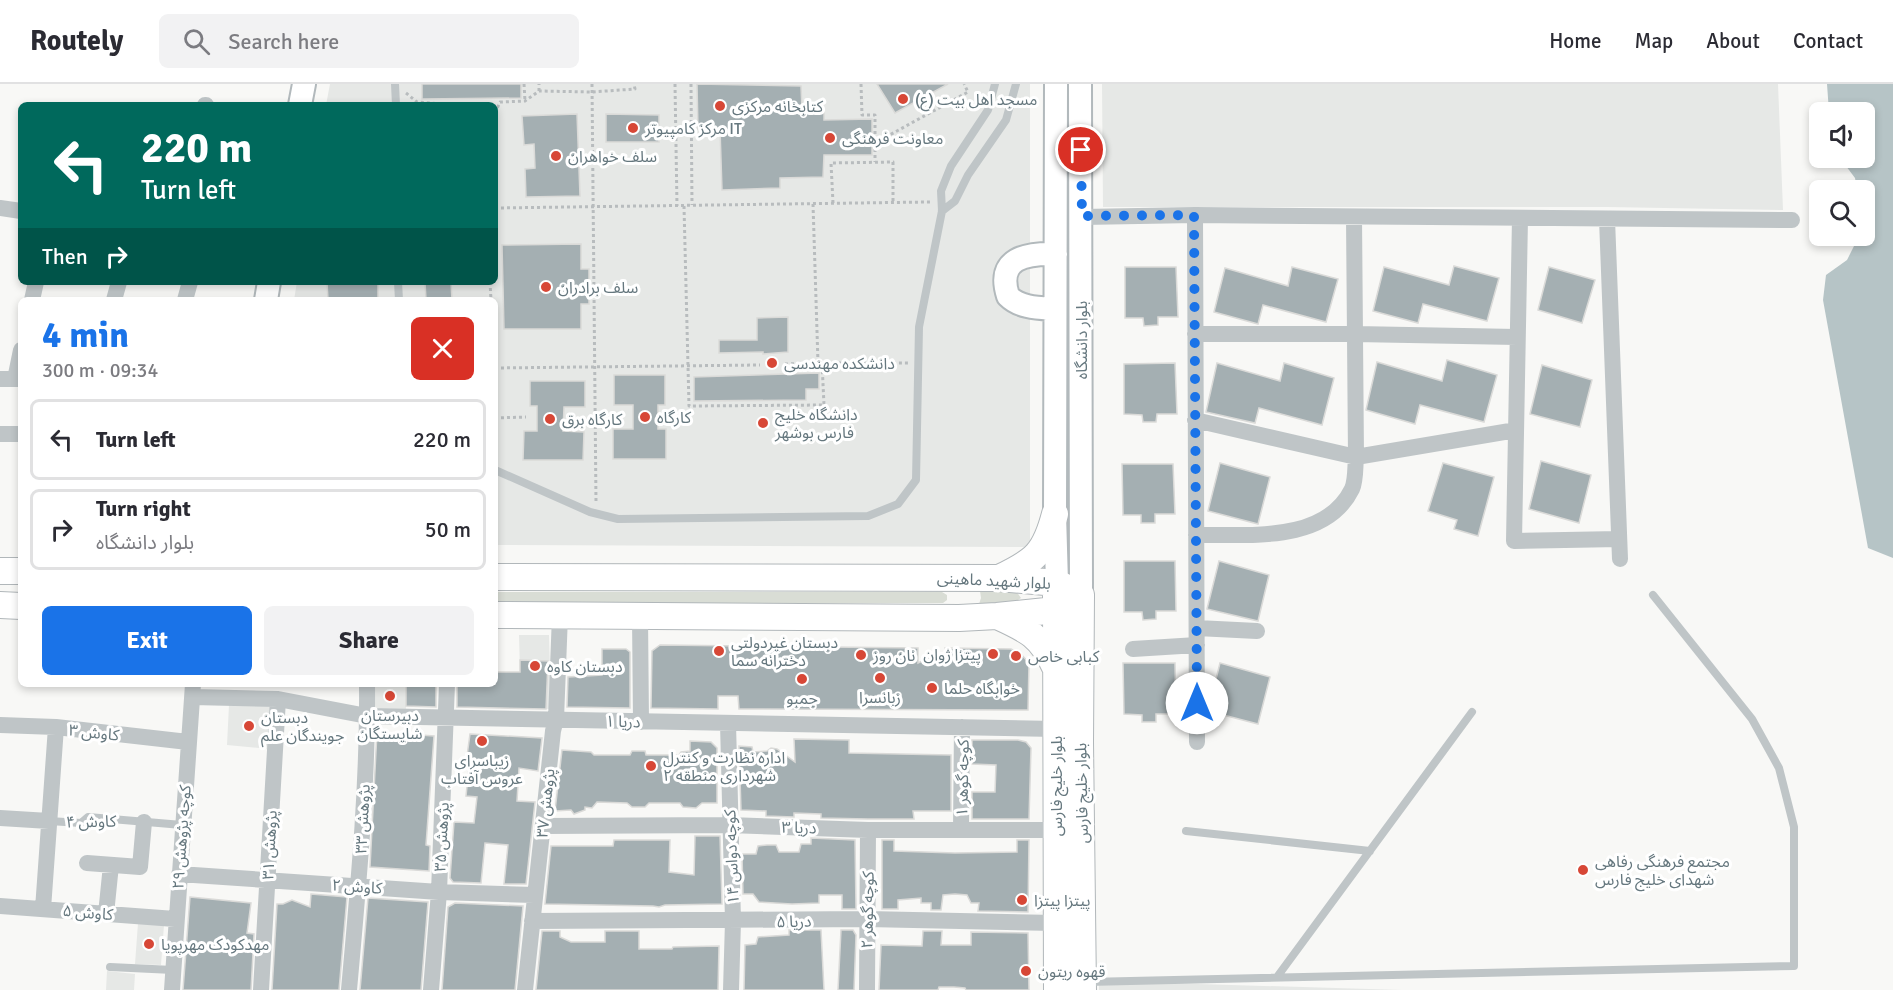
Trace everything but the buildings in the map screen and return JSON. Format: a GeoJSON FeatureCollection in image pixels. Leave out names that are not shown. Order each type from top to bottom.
{"type":"FeatureCollection","features":[{"type":"Feature","properties":{"kind":"main road"},"geometry":{"type":"LineString","coordinates":[[999,578],[1023,566],[1040,551],[1049,536],[1055,514]]}},
{"type":"Feature","properties":{"kind":"main road"},"geometry":{"type":"LineString","coordinates":[[0,571],[18,571]]}},
{"type":"Feature","properties":{"kind":"main road","name":"بلوار شهید ماهینی"},"geometry":{"type":"LineString","coordinates":[[498,577],[959,576],[1057,583],[1081,595]]}},
{"type":"Feature","properties":{"kind":"main road"},"geometry":{"type":"LineString","coordinates":[[959,576],[968,597],[966,607],[959,618]]}},
{"type":"Feature","properties":{"kind":"main road","name":"بلوار خلیج‌ فارس"},"geometry":{"type":"LineString","coordinates":[[1057,583],[1057,990]]}},
{"type":"Feature","properties":{"kind":"main road","name":"بلوار شهید ماهینی"},"geometry":{"type":"LineString","coordinates":[[498,615],[959,618],[1056,610],[1081,595]]}},
{"type":"Feature","properties":{"kind":"main road","name":"بلوار خلیج ‌فارس"},"geometry":{"type":"LineString","coordinates":[[1081,595],[1083,986]]}},
{"type":"Feature","properties":{"kind":"main road"},"geometry":{"type":"LineString","coordinates":[[0,605],[18,606]]}},
{"type":"Feature","properties":{"kind":"main road"},"geometry":{"type":"LineString","coordinates":[[997,616],[1020,626],[1037,638],[1049,653],[1056,669]]}},
{"type":"Feature","properties":{"kind":"street"},"geometry":{"type":"LineString","coordinates":[[301,102],[304,84]]}},
{"type":"Feature","properties":{"kind":"street","name":"بلوار دانشگاه"},"geometry":{"type":"LineString","coordinates":[[1056,84],[1054,309],[1057,583]]}},
{"type":"Feature","properties":{"kind":"street","name":"بلوار دانشگاه"},"geometry":{"type":"LineString","coordinates":[[1080,84],[1081,595]]}},
{"type":"Feature","properties":{"kind":"street"},"geometry":{"type":"LineString","coordinates":[[0,208],[18,211]]}},
{"type":"Feature","properties":{"kind":"street"},"geometry":{"type":"LineString","coordinates":[[1194,215],[1197,742]]}},
{"type":"Feature","properties":{"kind":"street"},"geometry":{"type":"LineString","coordinates":[[1082,216],[1792,220]]}},
{"type":"Feature","properties":{"kind":"street"},"geometry":{"type":"LineString","coordinates":[[1196,535],[1269,533],[1289,531],[1317,523],[1337,511],[1353,487],[1356,457],[1354,217]]}},
{"type":"Feature","properties":{"kind":"street"},"geometry":{"type":"LineString","coordinates":[[1520,218],[1514,541],[1619,539]]}},
{"type":"Feature","properties":{"kind":"street"},"geometry":{"type":"LineString","coordinates":[[1607,219],[1620,559]]}},
{"type":"Feature","properties":{"kind":"street"},"geometry":{"type":"LineString","coordinates":[[1054,309],[1030,307],[1011,299],[1007,292],[1006,281],[1010,265],[1018,258],[1038,254],[1056,254]]}},
{"type":"Feature","properties":{"kind":"street"},"geometry":{"type":"LineString","coordinates":[[1195,334],[1518,337]]}},
{"type":"Feature","properties":{"kind":"street"},"geometry":{"type":"LineString","coordinates":[[12,379],[18,360]]}},
{"type":"Feature","properties":{"kind":"street"},"geometry":{"type":"LineString","coordinates":[[1195,420],[1356,457],[1516,430]]}},
{"type":"Feature","properties":{"kind":"street"},"geometry":{"type":"LineString","coordinates":[[0,434],[18,434]]}},
{"type":"Feature","properties":{"kind":"street","name":"پژوهش ۳۷"},"geometry":{"type":"LineString","coordinates":[[525,990],[534,895],[556,719],[560,615]]}},
{"type":"Feature","properties":{"kind":"street"},"geometry":{"type":"LineString","coordinates":[[640,616],[641,722]]}},
{"type":"Feature","properties":{"kind":"street"},"geometry":{"type":"LineString","coordinates":[[1133,649],[1197,637],[1257,630]]}},
{"type":"Feature","properties":{"kind":"street","name":"پژوهش ۳۳"},"geometry":{"type":"LineString","coordinates":[[349,990],[358,886],[368,716],[367,687]]}},
{"type":"Feature","properties":{"kind":"street","name":"پژوهش ۳۵"},"geometry":{"type":"LineString","coordinates":[[431,990],[439,892],[447,687]]}},
{"type":"Feature","properties":{"kind":"street","name":"دریا ۱"},"geometry":{"type":"LineString","coordinates":[[193,690],[278,699],[368,716],[1056,729]]}},
{"type":"Feature","properties":{"kind":"street","name":"کوچه پژوهش ۲۹"},"geometry":{"type":"LineString","coordinates":[[172,990],[175,919],[193,690]]}},
{"type":"Feature","properties":{"kind":"street","name":"پژوهش ۳۱"},"geometry":{"type":"LineString","coordinates":[[261,990],[278,699]]}},
{"type":"Feature","properties":{"kind":"street","name":"کوچه دواس ۱۴"},"geometry":{"type":"LineString","coordinates":[[728,723],[729,825],[732,831],[731,990]]}},
{"type":"Feature","properties":{"kind":"street","name":"کاوش ۳"},"geometry":{"type":"LineString","coordinates":[[0,725],[56,727],[188,742]]}},
{"type":"Feature","properties":{"kind":"street"},"geometry":{"type":"LineString","coordinates":[[43,909],[56,727]]}},
{"type":"Feature","properties":{"kind":"street","name":"کوچه گوهر ۱"},"geometry":{"type":"LineString","coordinates":[[961,829],[962,727]]}},
{"type":"Feature","properties":{"kind":"street","name":"کاوش ۴"},"geometry":{"type":"LineString","coordinates":[[0,818],[49,820]]}},
{"type":"Feature","properties":{"kind":"street"},"geometry":{"type":"LineString","coordinates":[[87,863],[140,867],[144,822]]}},
{"type":"Feature","properties":{"kind":"street","name":"دریا ۳"},"geometry":{"type":"LineString","coordinates":[[543,826],[729,825],[868,830],[1056,830]]}},
{"type":"Feature","properties":{"kind":"street","name":"کوچه گوهر ۲"},"geometry":{"type":"LineString","coordinates":[[867,990],[868,830]]}},
{"type":"Feature","properties":{"kind":"street"},"geometry":{"type":"LineString","coordinates":[[106,914],[111,865]]}},
{"type":"Feature","properties":{"kind":"street","name":"کاوش ۲"},"geometry":{"type":"LineString","coordinates":[[179,874],[439,892],[534,895]]}},
{"type":"Feature","properties":{"kind":"street","name":"کاوش ۵"},"geometry":{"type":"LineString","coordinates":[[0,906],[175,919]]}},
{"type":"Feature","properties":{"kind":"street","name":"دریا ۵"},"geometry":{"type":"LineString","coordinates":[[532,921],[867,920],[1056,923]]}},
{"type":"Feature","properties":{"kind":"lane"},"geometry":{"type":"LineString","coordinates":[[498,471],[596,514],[618,519],[868,516],[898,504],[916,480],[919,327],[942,207],[941,191],[951,166],[988,110],[995,84]]}},
{"type":"Feature","properties":{"kind":"lane"},"geometry":{"type":"LineString","coordinates":[[942,207],[955,201],[968,175],[1006,120],[1016,84]]}},
{"type":"Feature","properties":{"kind":"lane"},"geometry":{"type":"LineString","coordinates":[[396,85],[396,102]]}},
{"type":"Feature","properties":{"kind":"lane"},"geometry":{"type":"LineString","coordinates":[[1083,986],[1277,978],[1794,966],[1794,827],[1779,768],[1752,719],[1653,595]]}},
{"type":"Feature","properties":{"kind":"lane"},"geometry":{"type":"LineString","coordinates":[[1277,978],[1472,712]]}},
{"type":"Feature","properties":{"kind":"lane","name":"کاوش ۴"},"geometry":{"type":"LineString","coordinates":[[49,820],[81,823],[88,817],[182,825]]}},
{"type":"Feature","properties":{"kind":"lane"},"geometry":{"type":"LineString","coordinates":[[1186,831],[1370,851]]}},
{"type":"Feature","properties":{"kind":"lane"},"geometry":{"type":"LineString","coordinates":[[110,967],[173,970]]}},
{"type":"Feature","properties":{"kind":"path"},"geometry":{"type":"LineString","coordinates":[[524,84],[525,101]]}},
{"type":"Feature","properties":{"kind":"path"},"geometry":{"type":"LineString","coordinates":[[538,91],[539,84]]}},
{"type":"Feature","properties":{"kind":"path"},"geometry":{"type":"LineString","coordinates":[[592,84],[596,514]]}},
{"type":"Feature","properties":{"kind":"path"},"geometry":{"type":"LineString","coordinates":[[498,106],[500,102],[525,101],[538,91],[592,92],[635,89],[634,84]]}},
{"type":"Feature","properties":{"kind":"path"},"geometry":{"type":"LineString","coordinates":[[675,84],[677,206]]}},
{"type":"Feature","properties":{"kind":"path"},"geometry":{"type":"LineString","coordinates":[[691,84],[692,206]]}},
{"type":"Feature","properties":{"kind":"path"},"geometry":{"type":"LineString","coordinates":[[861,84],[862,115],[875,115],[875,162]]}},
{"type":"Feature","properties":{"kind":"path"},"geometry":{"type":"LineString","coordinates":[[875,143],[968,92],[964,84]]}},
{"type":"Feature","properties":{"kind":"path"},"geometry":{"type":"LineString","coordinates":[[396,85],[417,102]]}},
{"type":"Feature","properties":{"kind":"path"},"geometry":{"type":"LineString","coordinates":[[833,203],[831,163],[893,162],[893,203]]}},
{"type":"Feature","properties":{"kind":"path"},"geometry":{"type":"LineString","coordinates":[[498,208],[833,203],[893,203],[942,207]]}},
{"type":"Feature","properties":{"kind":"path"},"geometry":{"type":"LineString","coordinates":[[684,206],[689,406],[824,405],[813,204]]}},
{"type":"Feature","properties":{"kind":"path"},"geometry":{"type":"LineString","coordinates":[[785,364],[918,363]]}},
{"type":"Feature","properties":{"kind":"path"},"geometry":{"type":"LineString","coordinates":[[498,368],[760,365]]}},
{"type":"Feature","properties":{"kind":"path"},"geometry":{"type":"LineString","coordinates":[[498,418],[526,417]]}},
{"type":"Feature","properties":{"kind":"path"},"geometry":{"type":"LineString","coordinates":[[575,418],[618,418]]}},
{"type":"Feature","properties":{"kind":"shaded area","name":"دانشگاه خلیج فارس بوشهر"},"geometry":{"type":"Polygon","coordinates":[[[330,84],[1030,84],[1030,547],[498,545],[498,297],[294,297],[296,285],[498,285],[498,102],[327,102],[330,84]]]}},
{"type":"Feature","properties":{"kind":"shaded area"},"geometry":{"type":"Polygon","coordinates":[[[1102,84],[1778,84],[1783,210],[1607,207],[1103,207],[1102,84]]]}},
{"type":"Feature","properties":{"kind":"shaded area"},"geometry":{"type":"Polygon","coordinates":[[[1827,84],[1893,84],[1893,558],[1868,548],[1823,300],[1826,275],[1847,260],[1854,246],[1875,246],[1875,180],[1855,180],[1848,168],[1875,168],[1875,102],[1828,102],[1827,84]]]}},
{"type":"Feature","properties":{"kind":"shaded area"},"geometry":{"type":"Polygon","coordinates":[[[980,591],[1016,591],[1021,598],[1015,602],[979,604],[980,591]]]}},
{"type":"Feature","properties":{"kind":"shaded area"},"geometry":{"type":"Polygon","coordinates":[[[498,592],[942,592],[947,595],[947,600],[943,603],[498,603],[498,592]]]}},
{"type":"Feature","properties":{"kind":"shaded area","name":"دبستان کاوه"},"geometry":{"type":"Polygon","coordinates":[[[519,635],[549,635],[551,709],[521,708],[519,635]]]}},
{"type":"Feature","properties":{"kind":"shaded area","name":"دبیرستان شایستگان"},"geometry":{"type":"Polygon","coordinates":[[[374,687],[406,687],[406,709],[374,709],[374,687]]]}},
{"type":"Feature","properties":{"kind":"shaded area","name":"دبستان جویندگان علم"},"geometry":{"type":"Polygon","coordinates":[[[229,705],[272,706],[270,749],[227,745],[229,705]]]}},
{"type":"Feature","properties":{"kind":"shaded area","name":"مهدکودک مهرپویا"},"geometry":{"type":"Polygon","coordinates":[[[138,923],[164,925],[161,965],[135,964],[138,923]]]}},
{"type":"Feature","properties":{"kind":"shaded area"},"geometry":{"type":"Polygon","coordinates":[[[107,971],[135,974],[134,990],[106,990],[107,971]]]}},
{"type":"Feature","properties":{"kind":"shaded area"},"geometry":{"type":"Polygon","coordinates":[[[1099,981],[1402,990],[1099,990],[1099,981]]]}},
{"type":"Feature","properties":{"kind":"place","name":"مسجد اهل بیت (ع)"},"geometry":{"type":"Point","coordinates":[903,99]}},
{"type":"Feature","properties":{"kind":"place","name":"کتابخانه مرکزی"},"geometry":{"type":"Point","coordinates":[720,106]}},
{"type":"Feature","properties":{"kind":"place","name":"مرکز کامپیوتر IT"},"geometry":{"type":"Point","coordinates":[633,128]}},
{"type":"Feature","properties":{"kind":"place","name":"معاونت فرهنگی"},"geometry":{"type":"Point","coordinates":[830,138]}},
{"type":"Feature","properties":{"kind":"place","name":"سلف خواهران"},"geometry":{"type":"Point","coordinates":[556,156]}},
{"type":"Feature","properties":{"kind":"place","name":"سلف برادران"},"geometry":{"type":"Point","coordinates":[546,287]}},
{"type":"Feature","properties":{"kind":"place","name":"دانشکده مهندسی"},"geometry":{"type":"Point","coordinates":[772,363]}},
{"type":"Feature","properties":{"kind":"place","name":"کارگاه"},"geometry":{"type":"Point","coordinates":[645,417]}},
{"type":"Feature","properties":{"kind":"place","name":"کارگاه برق"},"geometry":{"type":"Point","coordinates":[550,419]}},
{"type":"Feature","properties":{"kind":"place","name":"دانشگاه خلیج فارس بوشهر"},"geometry":{"type":"Point","coordinates":[763,423]}},
{"type":"Feature","properties":{"kind":"place","name":"دبستان غیردولتی دخترانه سما"},"geometry":{"type":"Point","coordinates":[719,651]}},
{"type":"Feature","properties":{"kind":"place","name":"پیتزا ژوان"},"geometry":{"type":"Point","coordinates":[993,654]}},
{"type":"Feature","properties":{"kind":"place","name":"نان روز"},"geometry":{"type":"Point","coordinates":[861,655]}},
{"type":"Feature","properties":{"kind":"place","name":"کبابی خاص"},"geometry":{"type":"Point","coordinates":[1016,656]}},
{"type":"Feature","properties":{"kind":"place","name":"دبستان کاوه"},"geometry":{"type":"Point","coordinates":[535,666]}},
{"type":"Feature","properties":{"kind":"place","name":"زبانسرا"},"geometry":{"type":"Point","coordinates":[880,678]}},
{"type":"Feature","properties":{"kind":"place","name":"جمبو"},"geometry":{"type":"Point","coordinates":[802,679]}},
{"type":"Feature","properties":{"kind":"place","name":"خوابگاه حلما"},"geometry":{"type":"Point","coordinates":[932,688]}},
{"type":"Feature","properties":{"kind":"place","name":"دبیرستان شایستگان"},"geometry":{"type":"Point","coordinates":[390,696]}},
{"type":"Feature","properties":{"kind":"place","name":"دبستان جویندگان علم"},"geometry":{"type":"Point","coordinates":[249,726]}},
{"type":"Feature","properties":{"kind":"place","name":"زیباسرای عروس آفتاب"},"geometry":{"type":"Point","coordinates":[482,741]}},
{"type":"Feature","properties":{"kind":"place","name":"اداره‌ نظارت و کنترل شهرداری منطقه ۲"},"geometry":{"type":"Point","coordinates":[651,766]}},
{"type":"Feature","properties":{"kind":"place","name":"مجتمع فرهنگی رفاهی شهدای خلیج فارس"},"geometry":{"type":"Point","coordinates":[1583,870]}},
{"type":"Feature","properties":{"kind":"place","name":"پیتزا پیتزا"},"geometry":{"type":"Point","coordinates":[1022,900]}},
{"type":"Feature","properties":{"kind":"place","name":"مهدکودک مهرپویا"},"geometry":{"type":"Point","coordinates":[149,944]}},
{"type":"Feature","properties":{"kind":"place","name":"قهوه ریتون"},"geometry":{"type":"Point","coordinates":[1026,971]}},
{"type":"Feature","properties":{"kind":"route"},"geometry":{"type":"LineString","coordinates":[[1081,150],[1082,216],[1194,215],[1197,703]]}}]}
